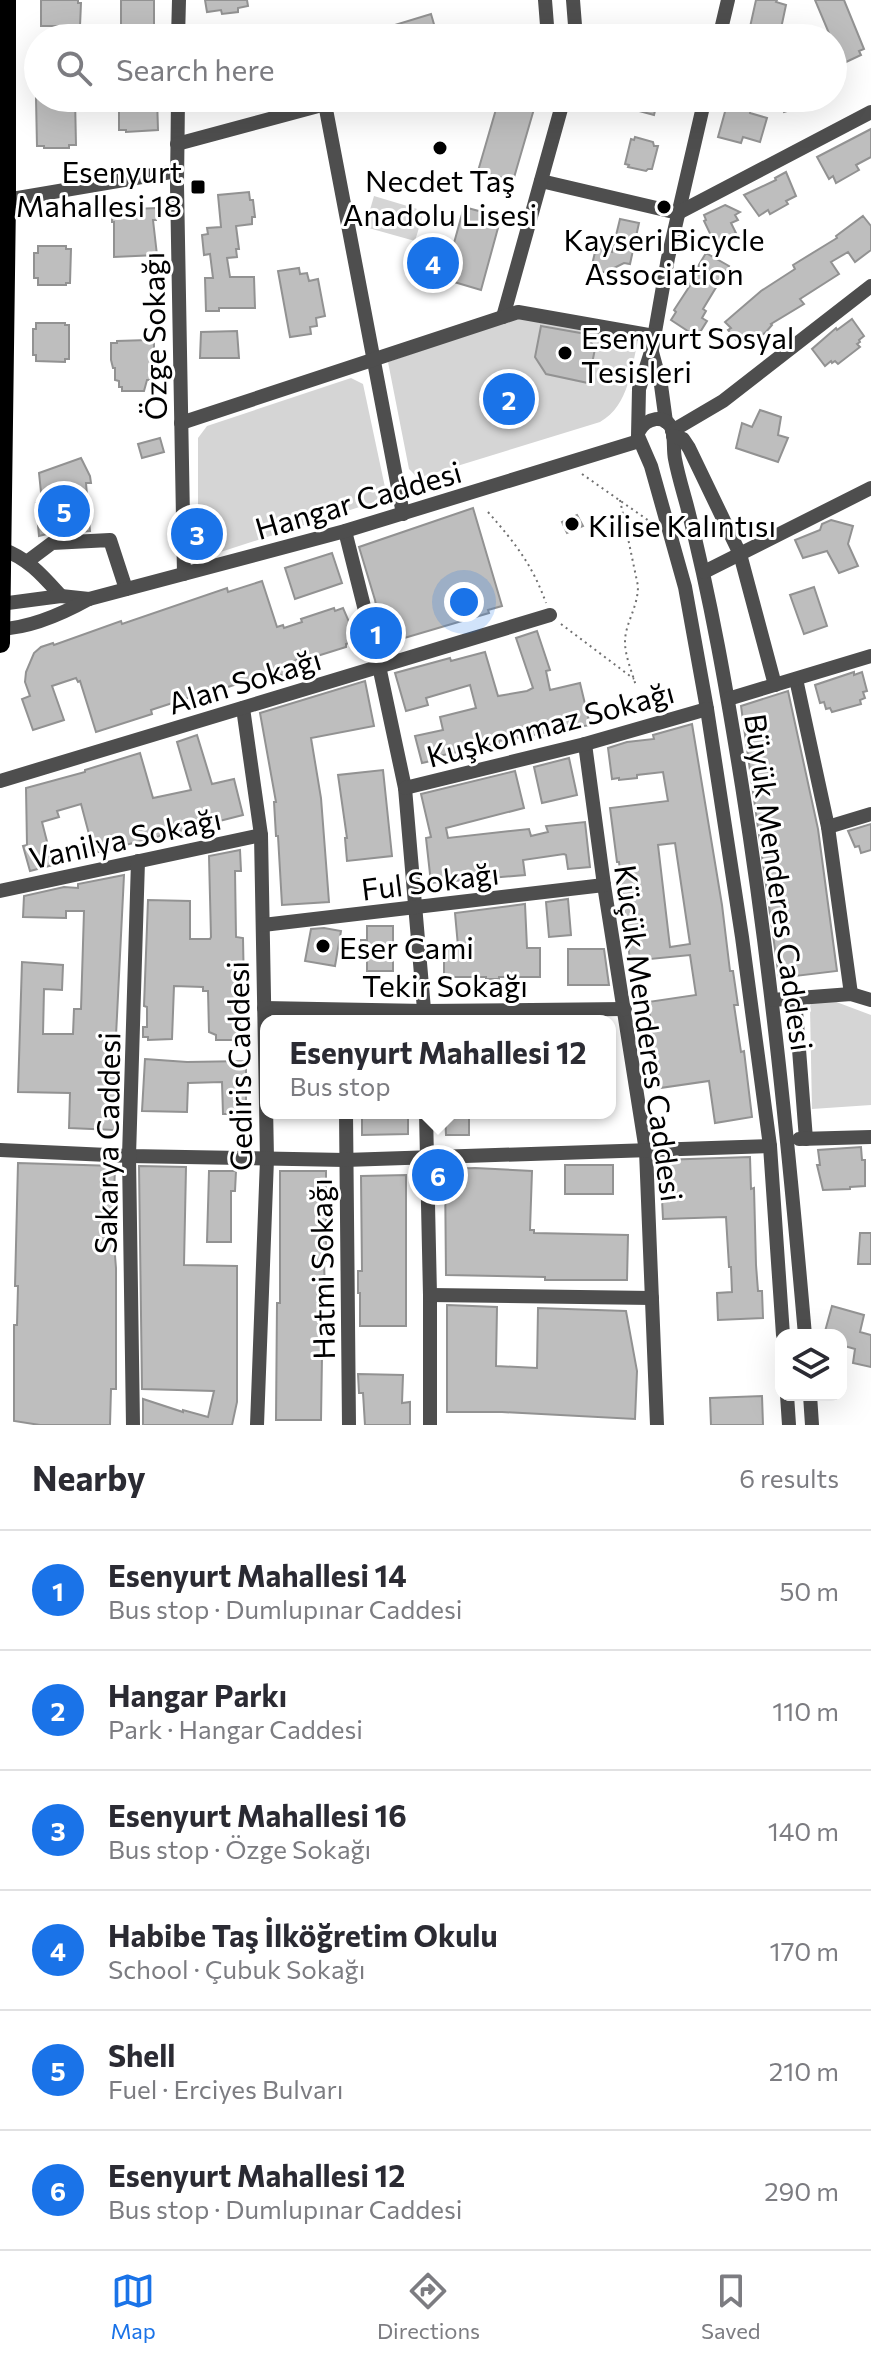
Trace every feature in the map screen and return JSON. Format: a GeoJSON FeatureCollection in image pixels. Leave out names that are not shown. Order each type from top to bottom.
{"type":"FeatureCollection","features":[{"type":"Feature","properties":{"kind":"highway"},"geometry":{"type":"LineString","coordinates":[[0,643],[6,0]]}},
{"type":"Feature","properties":{"kind":"highway"},"geometry":{"type":"LineString","coordinates":[[7,72],[15,0]]}},
{"type":"Feature","properties":{"kind":"street"},"geometry":{"type":"LineString","coordinates":[[178,24],[179,0]]}},
{"type":"Feature","properties":{"kind":"street"},"geometry":{"type":"LineString","coordinates":[[545,0],[547,24]]}},
{"type":"Feature","properties":{"kind":"street"},"geometry":{"type":"LineString","coordinates":[[573,0],[575,24]]}},
{"type":"Feature","properties":{"kind":"street"},"geometry":{"type":"LineString","coordinates":[[722,24],[728,0]]}},
{"type":"Feature","properties":{"kind":"street","name":"Özge Sokağı"},"geometry":{"type":"LineString","coordinates":[[178,112],[184,574]]}},
{"type":"Feature","properties":{"kind":"street"},"geometry":{"type":"LineString","coordinates":[[177,144],[295,112]]}},
{"type":"Feature","properties":{"kind":"street"},"geometry":{"type":"LineString","coordinates":[[327,112],[403,514]]}},
{"type":"Feature","properties":{"kind":"street"},"geometry":{"type":"LineString","coordinates":[[503,317],[560,112]]}},
{"type":"Feature","properties":{"kind":"street"},"geometry":{"type":"LineString","coordinates":[[702,112],[653,343],[639,389],[640,440],[650,453],[661,453],[671,432],[723,401],[871,286]]}},
{"type":"Feature","properties":{"kind":"street"},"geometry":{"type":"LineString","coordinates":[[541,181],[678,213],[871,112]]}},
{"type":"Feature","properties":{"kind":"street"},"geometry":{"type":"LineString","coordinates":[[6,200],[177,171]]}},
{"type":"Feature","properties":{"kind":"street"},"geometry":{"type":"LineString","coordinates":[[181,423],[518,312],[653,343]]}},
{"type":"Feature","properties":{"kind":"street","name":"Büyük Menderes Caddesi"},"geometry":{"type":"LineString","coordinates":[[653,343],[675,461],[704,572],[728,699],[762,918],[788,1139],[804,1329]]}},
{"type":"Feature","properties":{"kind":"street"},"geometry":{"type":"LineString","coordinates":[[640,440],[645,422],[650,419],[683,439],[689,448],[740,554],[775,685]]}},
{"type":"Feature","properties":{"kind":"street","name":"Büyük Menderes Caddesi"},"geometry":{"type":"LineString","coordinates":[[640,440],[651,466],[685,587],[707,709],[770,1146],[783,1329]]}},
{"type":"Feature","properties":{"kind":"street","name":"Hangar Caddesi"},"geometry":{"type":"LineString","coordinates":[[0,629],[24,627],[89,599],[345,531],[640,440]]}},
{"type":"Feature","properties":{"kind":"street"},"geometry":{"type":"LineString","coordinates":[[704,572],[871,488]]}},
{"type":"Feature","properties":{"kind":"street"},"geometry":{"type":"LineString","coordinates":[[345,531],[379,666],[405,788],[425,1015]]}},
{"type":"Feature","properties":{"kind":"street"},"geometry":{"type":"LineString","coordinates":[[28,561],[52,543],[110,540],[126,589]]}},
{"type":"Feature","properties":{"kind":"street"},"geometry":{"type":"LineString","coordinates":[[1,549],[28,561],[61,596]]}},
{"type":"Feature","properties":{"kind":"street","name":"Hangar Caddesi"},"geometry":{"type":"LineString","coordinates":[[0,604],[61,596],[89,599]]}},
{"type":"Feature","properties":{"kind":"street","name":"Alan Sokağı"},"geometry":{"type":"LineString","coordinates":[[0,781],[550,615]]}},
{"type":"Feature","properties":{"kind":"street"},"geometry":{"type":"LineString","coordinates":[[728,699],[871,656]]}},
{"type":"Feature","properties":{"kind":"street"},"geometry":{"type":"LineString","coordinates":[[796,679],[828,827],[851,994]]}},
{"type":"Feature","properties":{"kind":"street","name":"Gediris Caddesi"},"geometry":{"type":"LineString","coordinates":[[243,708],[261,835],[264,1015]]}},
{"type":"Feature","properties":{"kind":"street","name":"Kuşkonmaz Sokağı"},"geometry":{"type":"LineString","coordinates":[[405,788],[585,744],[707,709]]}},
{"type":"Feature","properties":{"kind":"street","name":"Küçük Menderes Caddesi"},"geometry":{"type":"LineString","coordinates":[[585,744],[646,1151],[657,1425]]}},
{"type":"Feature","properties":{"kind":"street"},"geometry":{"type":"LineString","coordinates":[[828,827],[871,814]]}},
{"type":"Feature","properties":{"kind":"street","name":"Vanilya Sokağı"},"geometry":{"type":"LineString","coordinates":[[0,891],[261,835]]}},
{"type":"Feature","properties":{"kind":"street","name":"Sakarya Caddesi"},"geometry":{"type":"LineString","coordinates":[[133,1425],[129,1156],[138,861]]}},
{"type":"Feature","properties":{"kind":"street","name":"Ful Sokağı"},"geometry":{"type":"LineString","coordinates":[[263,925],[604,885]]}},
{"type":"Feature","properties":{"kind":"street"},"geometry":{"type":"LineString","coordinates":[[772,1000],[851,994],[871,1000]]}},
{"type":"Feature","properties":{"kind":"street"},"geometry":{"type":"LineString","coordinates":[[795,998],[806,1139]]}},
{"type":"Feature","properties":{"kind":"street","name":"Tekir Sokağı"},"geometry":{"type":"LineString","coordinates":[[264,1008],[347,1015]]}},
{"type":"Feature","properties":{"kind":"street","name":"Tekir Sokağı"},"geometry":{"type":"LineString","coordinates":[[454,1015],[625,1009]]}},
{"type":"Feature","properties":{"kind":"street","name":"Gediris Caddesi"},"geometry":{"type":"LineString","coordinates":[[257,1425],[266,1119]]}},
{"type":"Feature","properties":{"kind":"street","name":"Hatmi Sokağı"},"geometry":{"type":"LineString","coordinates":[[346,1119],[349,1425]]}},
{"type":"Feature","properties":{"kind":"street"},"geometry":{"type":"LineString","coordinates":[[426,1119],[430,1425]]}},
{"type":"Feature","properties":{"kind":"street"},"geometry":{"type":"LineString","coordinates":[[788,1139],[871,1137]]}},
{"type":"Feature","properties":{"kind":"street"},"geometry":{"type":"LineString","coordinates":[[0,1150],[345,1160],[770,1146]]}},
{"type":"Feature","properties":{"kind":"street"},"geometry":{"type":"LineString","coordinates":[[430,1295],[652,1298]]}},
{"type":"Feature","properties":{"kind":"street"},"geometry":{"type":"LineString","coordinates":[[787,1401],[789,1425]]}},
{"type":"Feature","properties":{"kind":"street"},"geometry":{"type":"LineString","coordinates":[[810,1401],[812,1425]]}},
{"type":"Feature","properties":{"kind":"path"},"geometry":{"type":"LineString","coordinates":[[568,464],[670,535]]}},
{"type":"Feature","properties":{"kind":"path"},"geometry":{"type":"LineString","coordinates":[[620,500],[638,586],[638,599],[625,642],[636,686]]}},
{"type":"Feature","properties":{"kind":"path"},"geometry":{"type":"LineString","coordinates":[[488,512],[514,542],[536,575],[550,615],[634,679]]}},
{"type":"Feature","properties":{"kind":"shaded area"},"geometry":{"type":"Polygon","coordinates":[[[374,196],[424,211],[415,241],[365,227],[374,196]]]}},
{"type":"Feature","properties":{"kind":"shaded area"},"geometry":{"type":"Polygon","coordinates":[[[519,317],[639,337],[628,384],[618,406],[600,422],[418,478],[409,469],[388,362],[519,317]]]}},
{"type":"Feature","properties":{"kind":"shaded area"},"geometry":{"type":"Polygon","coordinates":[[[351,378],[363,384],[386,492],[378,501],[205,557],[198,548],[198,438],[207,426],[351,378]]]}},
{"type":"Feature","properties":{"kind":"shaded area"},"geometry":{"type":"Polygon","coordinates":[[[831,1000],[871,1015],[871,1105],[812,1109],[810,1007],[811,1003],[831,1000]]]}},
{"type":"Feature","properties":{"kind":"building"},"geometry":{"type":"Polygon","coordinates":[[[41,0],[78,0],[81,3],[80,24],[41,24],[41,0]]]}},
{"type":"Feature","properties":{"kind":"building"},"geometry":{"type":"Polygon","coordinates":[[[121,0],[154,0],[154,24],[121,24],[121,0]]]}},
{"type":"Feature","properties":{"kind":"building"},"geometry":{"type":"Polygon","coordinates":[[[205,0],[247,0],[248,6],[238,8],[238,12],[207,12],[205,0]]]}},
{"type":"Feature","properties":{"kind":"building"},"geometry":{"type":"Polygon","coordinates":[[[756,0],[777,0],[786,5],[782,24],[751,24],[756,0]]]}},
{"type":"Feature","properties":{"kind":"building"},"geometry":{"type":"Polygon","coordinates":[[[815,0],[844,0],[864,49],[859,51],[861,55],[847,62],[847,24],[825,24],[815,0]]]}},
{"type":"Feature","properties":{"kind":"building"},"geometry":{"type":"Polygon","coordinates":[[[431,14],[434,24],[398,24],[431,14]]]}},
{"type":"Feature","properties":{"kind":"building"},"geometry":{"type":"Polygon","coordinates":[[[36,112],[75,112],[76,145],[69,145],[69,148],[37,146],[36,112]]]}},
{"type":"Feature","properties":{"kind":"building"},"geometry":{"type":"Polygon","coordinates":[[[119,112],[157,112],[158,130],[119,130],[119,112]]]}},
{"type":"Feature","properties":{"kind":"building"},"geometry":{"type":"Polygon","coordinates":[[[495,112],[533,112],[513,181],[478,171],[495,112]]]}},
{"type":"Feature","properties":{"kind":"building"},"geometry":{"type":"Polygon","coordinates":[[[725,112],[750,112],[767,118],[760,142],[743,137],[741,143],[718,137],[725,112]]]}},
{"type":"Feature","properties":{"kind":"building"},"geometry":{"type":"Polygon","coordinates":[[[871,129],[871,157],[856,165],[859,170],[836,183],[833,176],[829,179],[817,157],[871,129]]]}},
{"type":"Feature","properties":{"kind":"building"},"geometry":{"type":"Polygon","coordinates":[[[635,137],[658,146],[652,169],[646,171],[625,164],[631,139],[635,137]]]}},
{"type":"Feature","properties":{"kind":"building"},"geometry":{"type":"Polygon","coordinates":[[[786,172],[796,196],[770,214],[768,210],[759,216],[744,195],[786,172]]]}},
{"type":"Feature","properties":{"kind":"building"},"geometry":{"type":"Polygon","coordinates":[[[249,192],[255,217],[252,217],[252,224],[236,226],[237,257],[227,258],[230,277],[254,277],[255,308],[206,311],[205,278],[213,278],[210,254],[204,255],[202,235],[208,234],[207,228],[221,227],[218,195],[249,192]]]}},
{"type":"Feature","properties":{"kind":"building"},"geometry":{"type":"Polygon","coordinates":[[[725,205],[740,212],[735,215],[738,220],[731,223],[736,233],[716,246],[704,215],[725,205]]]}},
{"type":"Feature","properties":{"kind":"building"},"geometry":{"type":"Polygon","coordinates":[[[464,207],[501,217],[481,290],[444,279],[464,207]]]}},
{"type":"Feature","properties":{"kind":"building"},"geometry":{"type":"Polygon","coordinates":[[[156,208],[156,220],[153,220],[157,255],[114,257],[112,210],[156,208]]]}},
{"type":"Feature","properties":{"kind":"building"},"geometry":{"type":"Polygon","coordinates":[[[863,216],[871,226],[871,250],[855,262],[848,252],[831,262],[839,274],[800,299],[804,304],[771,324],[766,332],[747,346],[737,341],[725,322],[761,291],[795,269],[793,265],[837,238],[863,216]]]}},
{"type":"Feature","properties":{"kind":"building"},"geometry":{"type":"Polygon","coordinates":[[[620,219],[639,223],[630,264],[624,263],[614,268],[612,274],[591,269],[596,248],[612,252],[620,219]]]}},
{"type":"Feature","properties":{"kind":"building"},"geometry":{"type":"Polygon","coordinates":[[[38,246],[66,246],[66,249],[71,249],[70,283],[38,285],[38,278],[34,278],[34,253],[38,253],[38,246]]]}},
{"type":"Feature","properties":{"kind":"building"},"geometry":{"type":"Polygon","coordinates":[[[706,253],[729,266],[703,309],[706,311],[702,318],[707,321],[697,337],[671,320],[706,253]]]}},
{"type":"Feature","properties":{"kind":"building"},"geometry":{"type":"Polygon","coordinates":[[[299,268],[300,274],[307,273],[309,281],[318,279],[325,316],[316,318],[317,326],[310,327],[311,334],[290,337],[278,271],[299,268]]]}},
{"type":"Feature","properties":{"kind":"building"},"geometry":{"type":"Polygon","coordinates":[[[852,319],[864,336],[857,344],[860,347],[838,364],[831,361],[825,366],[812,349],[852,319]]]}},
{"type":"Feature","properties":{"kind":"building"},"geometry":{"type":"Polygon","coordinates":[[[36,323],[69,325],[69,359],[65,362],[36,361],[36,355],[33,355],[33,329],[36,329],[36,323]]]}},
{"type":"Feature","properties":{"kind":"building","name":"Esenyurt Sosyal Tesisleri"},"geometry":{"type":"Polygon","coordinates":[[[541,326],[586,334],[595,349],[588,383],[546,374],[535,357],[541,326]]]}},
{"type":"Feature","properties":{"kind":"building"},"geometry":{"type":"Polygon","coordinates":[[[237,331],[239,358],[200,358],[201,332],[237,331]]]}},
{"type":"Feature","properties":{"kind":"building"},"geometry":{"type":"Polygon","coordinates":[[[148,340],[148,343],[154,342],[151,380],[147,380],[144,391],[122,391],[119,381],[115,380],[111,343],[148,340]]]}},
{"type":"Feature","properties":{"kind":"building"},"geometry":{"type":"Polygon","coordinates":[[[760,410],[781,417],[778,435],[788,438],[778,462],[736,448],[742,423],[752,427],[760,410]]]}},
{"type":"Feature","properties":{"kind":"building"},"geometry":{"type":"Polygon","coordinates":[[[160,438],[164,452],[142,458],[138,444],[160,438]]]}},
{"type":"Feature","properties":{"kind":"building"},"geometry":{"type":"Polygon","coordinates":[[[81,458],[91,483],[86,483],[90,531],[39,536],[36,503],[42,502],[39,473],[81,458]]]}},
{"type":"Feature","properties":{"kind":"building"},"geometry":{"type":"Polygon","coordinates":[[[473,508],[502,606],[488,610],[489,613],[384,644],[359,547],[473,508]]]}},
{"type":"Feature","properties":{"kind":"building","name":"Kilise Kalıntısı"},"geometry":{"type":"Polygon","coordinates":[[[577,515],[583,526],[567,533],[562,522],[577,515]]]}},
{"type":"Feature","properties":{"kind":"building"},"geometry":{"type":"Polygon","coordinates":[[[831,520],[853,526],[848,544],[858,566],[839,573],[827,551],[803,558],[795,540],[820,530],[822,524],[831,520]]]}},
{"type":"Feature","properties":{"kind":"building"},"geometry":{"type":"Polygon","coordinates":[[[332,553],[342,583],[295,599],[285,568],[332,553]]]}},
{"type":"Feature","properties":{"kind":"building"},"geometry":{"type":"Polygon","coordinates":[[[262,581],[277,627],[283,625],[284,628],[302,622],[301,619],[343,608],[354,641],[346,647],[294,661],[297,670],[269,679],[267,674],[197,695],[96,732],[80,681],[76,678],[52,686],[64,720],[33,730],[22,699],[30,696],[25,682],[26,672],[34,653],[41,647],[121,621],[122,624],[227,588],[228,592],[262,581]]]}},
{"type":"Feature","properties":{"kind":"building"},"geometry":{"type":"Polygon","coordinates":[[[814,587],[827,626],[804,634],[790,595],[814,587]]]}},
{"type":"Feature","properties":{"kind":"building"},"geometry":{"type":"Polygon","coordinates":[[[537,631],[550,670],[546,671],[550,690],[580,683],[590,725],[499,741],[422,763],[415,736],[443,730],[440,717],[476,708],[470,685],[426,698],[428,705],[406,711],[395,673],[485,652],[498,696],[527,691],[533,688],[516,638],[537,631]]]}},
{"type":"Feature","properties":{"kind":"building"},"geometry":{"type":"Polygon","coordinates":[[[854,672],[854,675],[862,672],[867,691],[863,692],[865,698],[860,700],[861,704],[832,712],[830,708],[826,709],[824,702],[820,703],[815,685],[854,672]]]}},
{"type":"Feature","properties":{"kind":"building"},"geometry":{"type":"Polygon","coordinates":[[[365,681],[374,726],[311,738],[321,798],[329,902],[282,905],[276,802],[260,713],[365,681]]]}},
{"type":"Feature","properties":{"kind":"building"},"geometry":{"type":"Polygon","coordinates":[[[788,691],[818,829],[837,971],[779,978],[741,706],[788,691]]]}},
{"type":"Feature","properties":{"kind":"building"},"geometry":{"type":"Polygon","coordinates":[[[692,724],[730,971],[733,971],[738,1005],[734,1005],[741,1052],[744,1051],[752,1117],[715,1123],[709,1081],[660,1088],[648,1002],[696,995],[690,955],[630,961],[610,808],[668,801],[663,772],[637,775],[637,778],[612,779],[608,748],[654,739],[653,735],[692,724]],[[675,843],[658,845],[670,947],[690,944],[675,843]]]}},
{"type":"Feature","properties":{"kind":"building"},"geometry":{"type":"Polygon","coordinates":[[[197,735],[212,784],[234,779],[243,815],[94,853],[81,804],[57,811],[59,817],[42,822],[53,865],[30,871],[23,846],[27,845],[26,788],[140,753],[153,798],[191,790],[177,742],[197,735]]]}},
{"type":"Feature","properties":{"kind":"building"},"geometry":{"type":"Polygon","coordinates":[[[569,758],[577,795],[542,803],[534,767],[569,758]]]}},
{"type":"Feature","properties":{"kind":"building"},"geometry":{"type":"Polygon","coordinates":[[[383,770],[392,856],[347,861],[338,775],[383,770]]]}},
{"type":"Feature","properties":{"kind":"building"},"geometry":{"type":"Polygon","coordinates":[[[515,771],[524,808],[446,828],[448,838],[529,829],[531,836],[548,832],[546,826],[585,822],[590,867],[568,869],[564,854],[523,860],[525,875],[431,883],[426,838],[431,837],[421,794],[515,771]]]}},
{"type":"Feature","properties":{"kind":"building"},"geometry":{"type":"Polygon","coordinates":[[[871,824],[871,850],[861,853],[848,831],[871,824]]]}},
{"type":"Feature","properties":{"kind":"building"},"geometry":{"type":"Polygon","coordinates":[[[240,850],[241,871],[235,871],[236,937],[243,938],[244,991],[239,991],[240,1040],[216,1040],[216,1035],[209,1032],[208,991],[203,991],[203,987],[174,986],[172,1039],[148,1040],[148,1037],[143,1037],[143,1027],[147,1027],[147,1007],[144,1006],[148,900],[190,901],[190,939],[210,939],[209,856],[240,850]]]}},
{"type":"Feature","properties":{"kind":"building"},"geometry":{"type":"Polygon","coordinates":[[[124,875],[114,1130],[69,1128],[70,1093],[18,1092],[22,962],[63,965],[62,990],[44,989],[43,1034],[73,1034],[74,1009],[81,1009],[84,911],[66,911],[66,918],[23,917],[24,896],[64,887],[78,888],[78,884],[124,875]]]}},
{"type":"Feature","properties":{"kind":"building"},"geometry":{"type":"Polygon","coordinates":[[[568,899],[571,935],[549,937],[546,902],[568,899]]]}},
{"type":"Feature","properties":{"kind":"building"},"geometry":{"type":"Polygon","coordinates":[[[525,904],[527,948],[540,948],[540,977],[444,977],[444,949],[458,949],[455,913],[525,904]]]}},
{"type":"Feature","properties":{"kind":"building"},"geometry":{"type":"Polygon","coordinates":[[[367,926],[393,926],[393,971],[367,971],[367,956],[361,956],[361,940],[367,940],[367,926]]]}},
{"type":"Feature","properties":{"kind":"building","name":"Eser Cami"},"geometry":{"type":"Polygon","coordinates":[[[311,929],[341,931],[335,966],[305,961],[311,929]]]}},
{"type":"Feature","properties":{"kind":"building"},"geometry":{"type":"Polygon","coordinates":[[[568,949],[604,949],[609,985],[568,985],[568,949]]]}},
{"type":"Feature","properties":{"kind":"building"},"geometry":{"type":"Polygon","coordinates":[[[145,1059],[246,1061],[246,1114],[223,1114],[222,1082],[188,1083],[187,1112],[142,1111],[145,1059]]]}},
{"type":"Feature","properties":{"kind":"building"},"geometry":{"type":"Polygon","coordinates":[[[362,1119],[408,1119],[408,1134],[362,1135],[362,1119]]]}},
{"type":"Feature","properties":{"kind":"building"},"geometry":{"type":"Polygon","coordinates":[[[445,1119],[469,1119],[469,1135],[446,1135],[445,1119]]]}},
{"type":"Feature","properties":{"kind":"building"},"geometry":{"type":"Polygon","coordinates":[[[861,1147],[862,1160],[865,1160],[865,1186],[823,1190],[817,1165],[820,1165],[818,1150],[861,1147]]]}},
{"type":"Feature","properties":{"kind":"building"},"geometry":{"type":"Polygon","coordinates":[[[750,1157],[758,1291],[762,1291],[763,1318],[718,1320],[717,1293],[732,1292],[726,1217],[663,1219],[660,1160],[750,1157]]]}},
{"type":"Feature","properties":{"kind":"building"},"geometry":{"type":"Polygon","coordinates":[[[18,1163],[115,1166],[116,1389],[111,1389],[110,1425],[40,1425],[14,1421],[18,1163]]]}},
{"type":"Feature","properties":{"kind":"building"},"geometry":{"type":"Polygon","coordinates":[[[565,1165],[613,1165],[613,1194],[565,1194],[565,1165]]]}},
{"type":"Feature","properties":{"kind":"building"},"geometry":{"type":"Polygon","coordinates":[[[139,1166],[186,1167],[184,1265],[237,1266],[237,1402],[232,1425],[143,1425],[143,1399],[208,1417],[214,1391],[142,1389],[139,1166]]]}},
{"type":"Feature","properties":{"kind":"building"},"geometry":{"type":"Polygon","coordinates":[[[445,1169],[532,1171],[530,1230],[534,1233],[628,1235],[627,1280],[446,1275],[445,1169]]]}},
{"type":"Feature","properties":{"kind":"building"},"geometry":{"type":"Polygon","coordinates":[[[209,1171],[236,1171],[235,1191],[231,1191],[231,1242],[207,1242],[209,1171]]]}},
{"type":"Feature","properties":{"kind":"building"},"geometry":{"type":"Polygon","coordinates":[[[280,1171],[326,1171],[321,1420],[276,1420],[280,1171]]]}},
{"type":"Feature","properties":{"kind":"building"},"geometry":{"type":"Polygon","coordinates":[[[406,1175],[406,1326],[360,1326],[361,1176],[406,1175]]]}},
{"type":"Feature","properties":{"kind":"building"},"geometry":{"type":"Polygon","coordinates":[[[860,1233],[871,1233],[871,1264],[858,1264],[860,1233]]]}},
{"type":"Feature","properties":{"kind":"building"},"geometry":{"type":"Polygon","coordinates":[[[447,1305],[497,1307],[496,1366],[537,1368],[538,1308],[626,1311],[637,1371],[635,1419],[447,1412],[447,1305]]]}},
{"type":"Feature","properties":{"kind":"building"},"geometry":{"type":"Polygon","coordinates":[[[832,1306],[864,1315],[860,1332],[871,1335],[871,1367],[853,1363],[855,1349],[847,1347],[847,1329],[826,1329],[832,1306]]]}},
{"type":"Feature","properties":{"kind":"building"},"geometry":{"type":"Polygon","coordinates":[[[358,1374],[403,1375],[402,1403],[410,1402],[410,1425],[365,1425],[358,1374]]]}},
{"type":"Feature","properties":{"kind":"building"},"geometry":{"type":"Polygon","coordinates":[[[762,1396],[763,1425],[711,1425],[710,1398],[762,1396]]]}},
{"type":"Feature","properties":{"kind":"place","name":"Necdet Taş Anadolu Lisesi"},"geometry":{"type":"Point","coordinates":[440,148]}},
{"type":"Feature","properties":{"kind":"place","name":"Esenyurt Mahallesi 18"},"geometry":{"type":"Point","coordinates":[198,187]}},
{"type":"Feature","properties":{"kind":"place","name":"Kayseri Bicycle Association"},"geometry":{"type":"Point","coordinates":[664,207]}},
{"type":"Feature","properties":{"kind":"place","name":"Habibe Taş İlköğretim Okulu"},"geometry":{"type":"Point","coordinates":[433,263]}},
{"type":"Feature","properties":{"kind":"place","name":"Esenyurt Sosyal Tesisleri"},"geometry":{"type":"Point","coordinates":[565,353]}},
{"type":"Feature","properties":{"kind":"place","name":"Hangar Parkı"},"geometry":{"type":"Point","coordinates":[509,399]}},
{"type":"Feature","properties":{"kind":"place","name":"Shell"},"geometry":{"type":"Point","coordinates":[64,511]}},
{"type":"Feature","properties":{"kind":"place","name":"Kilise Kalıntısı"},"geometry":{"type":"Point","coordinates":[572,524]}},
{"type":"Feature","properties":{"kind":"place","name":"Esenyurt Mahallesi 16"},"geometry":{"type":"Point","coordinates":[197,534]}},
{"type":"Feature","properties":{"kind":"place","name":"Esenyurt Mahallesi 14"},"geometry":{"type":"Point","coordinates":[376,633]}},
{"type":"Feature","properties":{"kind":"place","name":"Eser Cami"},"geometry":{"type":"Point","coordinates":[323,946]}},
{"type":"Feature","properties":{"kind":"place","name":"Esenyurt Mahallesi 12"},"geometry":{"type":"Point","coordinates":[438,1175]}}]}
